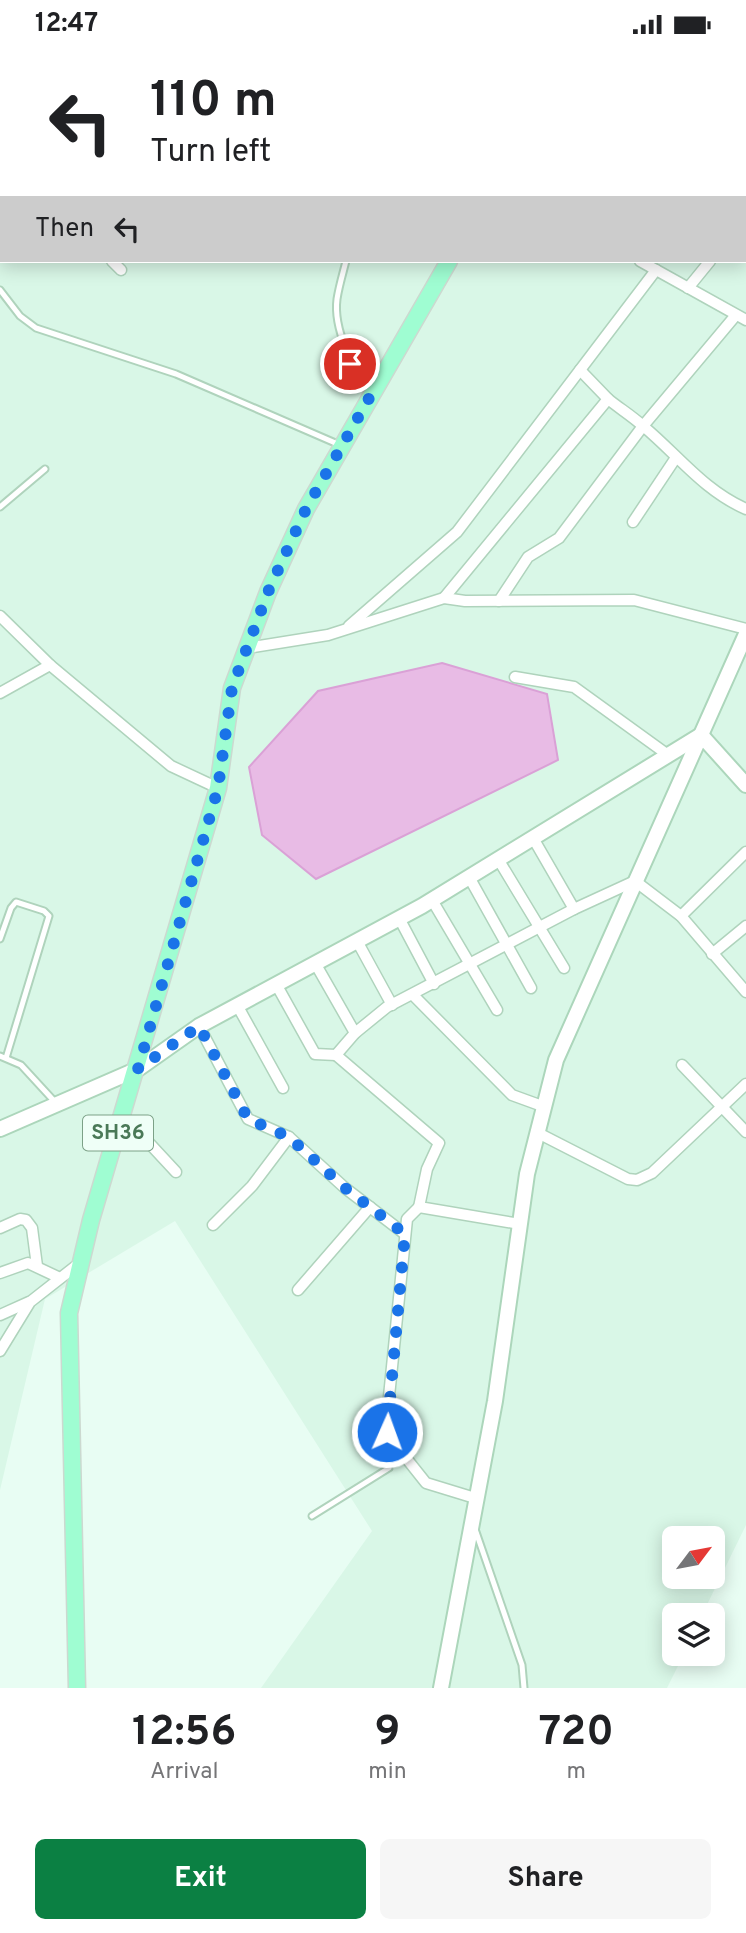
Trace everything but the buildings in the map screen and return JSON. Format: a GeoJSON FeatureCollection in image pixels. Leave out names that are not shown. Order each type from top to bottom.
{"type":"FeatureCollection","features":[{"type":"Feature","properties":{"kind":"main road","name":"SH36"},"geometry":{"type":"LineString","coordinates":[[77,1688],[69,1313],[81,1261],[218,788],[232,688],[268,592],[306,509],[448,263]]}},
{"type":"Feature","properties":{"kind":"main road"},"geometry":{"type":"LineString","coordinates":[[441,1688],[495,1401],[527,1174],[556,1060],[746,634]]}},
{"type":"Feature","properties":{"kind":"main road"},"geometry":{"type":"LineString","coordinates":[[0,1129],[138,1069],[199,1026],[432,899],[701,735]]}},
{"type":"Feature","properties":{"kind":"main road"},"geometry":{"type":"LineString","coordinates":[[701,735],[746,785]]}},
{"type":"Feature","properties":{"kind":"street"},"geometry":{"type":"LineString","coordinates":[[114,263],[121,270]]}},
{"type":"Feature","properties":{"kind":"street"},"geometry":{"type":"LineString","coordinates":[[688,288],[708,263]]}},
{"type":"Feature","properties":{"kind":"street"},"geometry":{"type":"LineString","coordinates":[[345,629],[457,532],[580,370],[648,264],[741,318],[643,426],[559,538],[528,557],[499,601]]}},
{"type":"Feature","properties":{"kind":"street"},"geometry":{"type":"LineString","coordinates":[[580,370],[608,399],[643,426],[688,472],[744,508],[746,496]]}},
{"type":"Feature","properties":{"kind":"street"},"geometry":{"type":"LineString","coordinates":[[444,598],[608,399]]}},
{"type":"Feature","properties":{"kind":"street"},"geometry":{"type":"LineString","coordinates":[[632,522],[676,459]]}},
{"type":"Feature","properties":{"kind":"street"},"geometry":{"type":"LineString","coordinates":[[247,648],[345,629],[444,598],[499,601],[634,600],[746,629]]}},
{"type":"Feature","properties":{"kind":"street"},"geometry":{"type":"LineString","coordinates":[[0,616],[5,627],[171,766],[218,788]]}},
{"type":"Feature","properties":{"kind":"street"},"geometry":{"type":"LineString","coordinates":[[0,693],[50,665]]}},
{"type":"Feature","properties":{"kind":"street"},"geometry":{"type":"LineString","coordinates":[[515,677],[574,687],[668,755]]}},
{"type":"Feature","properties":{"kind":"street"},"geometry":{"type":"LineString","coordinates":[[533,838],[574,909]]}},
{"type":"Feature","properties":{"kind":"street"},"geometry":{"type":"LineString","coordinates":[[681,916],[746,852]]}},
{"type":"Feature","properties":{"kind":"street"},"geometry":{"type":"LineString","coordinates":[[498,859],[564,968]]}},
{"type":"Feature","properties":{"kind":"street"},"geometry":{"type":"LineString","coordinates":[[469,877],[531,988]]}},
{"type":"Feature","properties":{"kind":"street"},"geometry":{"type":"LineString","coordinates":[[336,1055],[355,1033],[392,1005],[574,909],[635,881],[681,916],[746,992]]}},
{"type":"Feature","properties":{"kind":"street"},"geometry":{"type":"LineString","coordinates":[[432,899],[498,1010]]}},
{"type":"Feature","properties":{"kind":"street"},"geometry":{"type":"LineString","coordinates":[[399,918],[434,984]]}},
{"type":"Feature","properties":{"kind":"street"},"geometry":{"type":"LineString","coordinates":[[712,954],[746,926]]}},
{"type":"Feature","properties":{"kind":"street"},"geometry":{"type":"LineString","coordinates":[[357,941],[392,1005]]}},
{"type":"Feature","properties":{"kind":"street"},"geometry":{"type":"LineString","coordinates":[[315,963],[355,1033]]}},
{"type":"Feature","properties":{"kind":"street"},"geometry":{"type":"LineString","coordinates":[[276,985],[315,1054],[336,1055],[439,1143],[426,1169],[419,1207],[407,1219],[387,1432],[426,1483],[475,1498]]}},
{"type":"Feature","properties":{"kind":"street"},"geometry":{"type":"LineString","coordinates":[[413,995],[512,1095],[545,1107]]}},
{"type":"Feature","properties":{"kind":"street"},"geometry":{"type":"LineString","coordinates":[[237,1005],[283,1088]]}},
{"type":"Feature","properties":{"kind":"street"},"geometry":{"type":"LineString","coordinates":[[199,1026],[248,1119],[289,1137],[405,1234]]}},
{"type":"Feature","properties":{"kind":"street"},"geometry":{"type":"LineString","coordinates":[[682,1065],[746,1132]]}},
{"type":"Feature","properties":{"kind":"street"},"geometry":{"type":"LineString","coordinates":[[538,1133],[628,1179],[637,1180],[652,1173],[746,1084]]}},
{"type":"Feature","properties":{"kind":"street"},"geometry":{"type":"LineString","coordinates":[[124,1117],[176,1172]]}},
{"type":"Feature","properties":{"kind":"street"},"geometry":{"type":"LineString","coordinates":[[213,1225],[252,1186],[289,1137]]}},
{"type":"Feature","properties":{"kind":"street"},"geometry":{"type":"LineString","coordinates":[[298,1290],[370,1207]]}},
{"type":"Feature","properties":{"kind":"street"},"geometry":{"type":"LineString","coordinates":[[419,1207],[520,1224]]}},
{"type":"Feature","properties":{"kind":"street"},"geometry":{"type":"LineString","coordinates":[[0,1228],[20,1219],[26,1220],[32,1228],[37,1266]]}},
{"type":"Feature","properties":{"kind":"street"},"geometry":{"type":"LineString","coordinates":[[0,1314],[30,1302],[81,1261]]}},
{"type":"Feature","properties":{"kind":"street"},"geometry":{"type":"LineString","coordinates":[[0,1271],[28,1263],[60,1278]]}},
{"type":"Feature","properties":{"kind":"street"},"geometry":{"type":"LineString","coordinates":[[0,1351],[30,1302]]}},
{"type":"Feature","properties":{"kind":"lane"},"geometry":{"type":"LineString","coordinates":[[346,263],[337,301],[338,314],[350,364],[372,393]]}},
{"type":"Feature","properties":{"kind":"lane"},"geometry":{"type":"LineString","coordinates":[[0,290],[20,316],[36,328],[176,374],[342,446]]}},
{"type":"Feature","properties":{"kind":"lane"},"geometry":{"type":"LineString","coordinates":[[0,507],[45,468]]}},
{"type":"Feature","properties":{"kind":"lane"},"geometry":{"type":"LineString","coordinates":[[0,939],[11,908],[16,902],[44,911],[48,916],[3,1057],[20,1065],[57,1104]]}},
{"type":"Feature","properties":{"kind":"lane"},"geometry":{"type":"LineString","coordinates":[[312,1516],[389,1468],[385,1446],[387,1432]]}},
{"type":"Feature","properties":{"kind":"lane"},"geometry":{"type":"LineString","coordinates":[[471,1519],[522,1665],[524,1688]]}},
{"type":"Feature","properties":{"kind":"shaded area"},"geometry":{"type":"Polygon","coordinates":[[[0,263],[746,263],[746,1525],[725,1568],[725,1526],[662,1526],[662,1589],[715,1589],[708,1603],[662,1603],[662,1666],[678,1666],[667,1688],[261,1688],[372,1531],[175,1221],[45,1299],[0,1490],[0,263]]]}},
{"type":"Feature","properties":{"kind":"shaded area"},"geometry":{"type":"Polygon","coordinates":[[[442,663],[547,694],[558,760],[316,879],[262,835],[249,767],[318,691],[442,663]]]}},
{"type":"Feature","properties":{"kind":"route"},"geometry":{"type":"LineString","coordinates":[[350,364],[372,393],[306,509],[268,592],[232,688],[218,788],[138,1069],[199,1026],[248,1119],[289,1137],[345,1188],[405,1234],[387,1432]]}}]}
